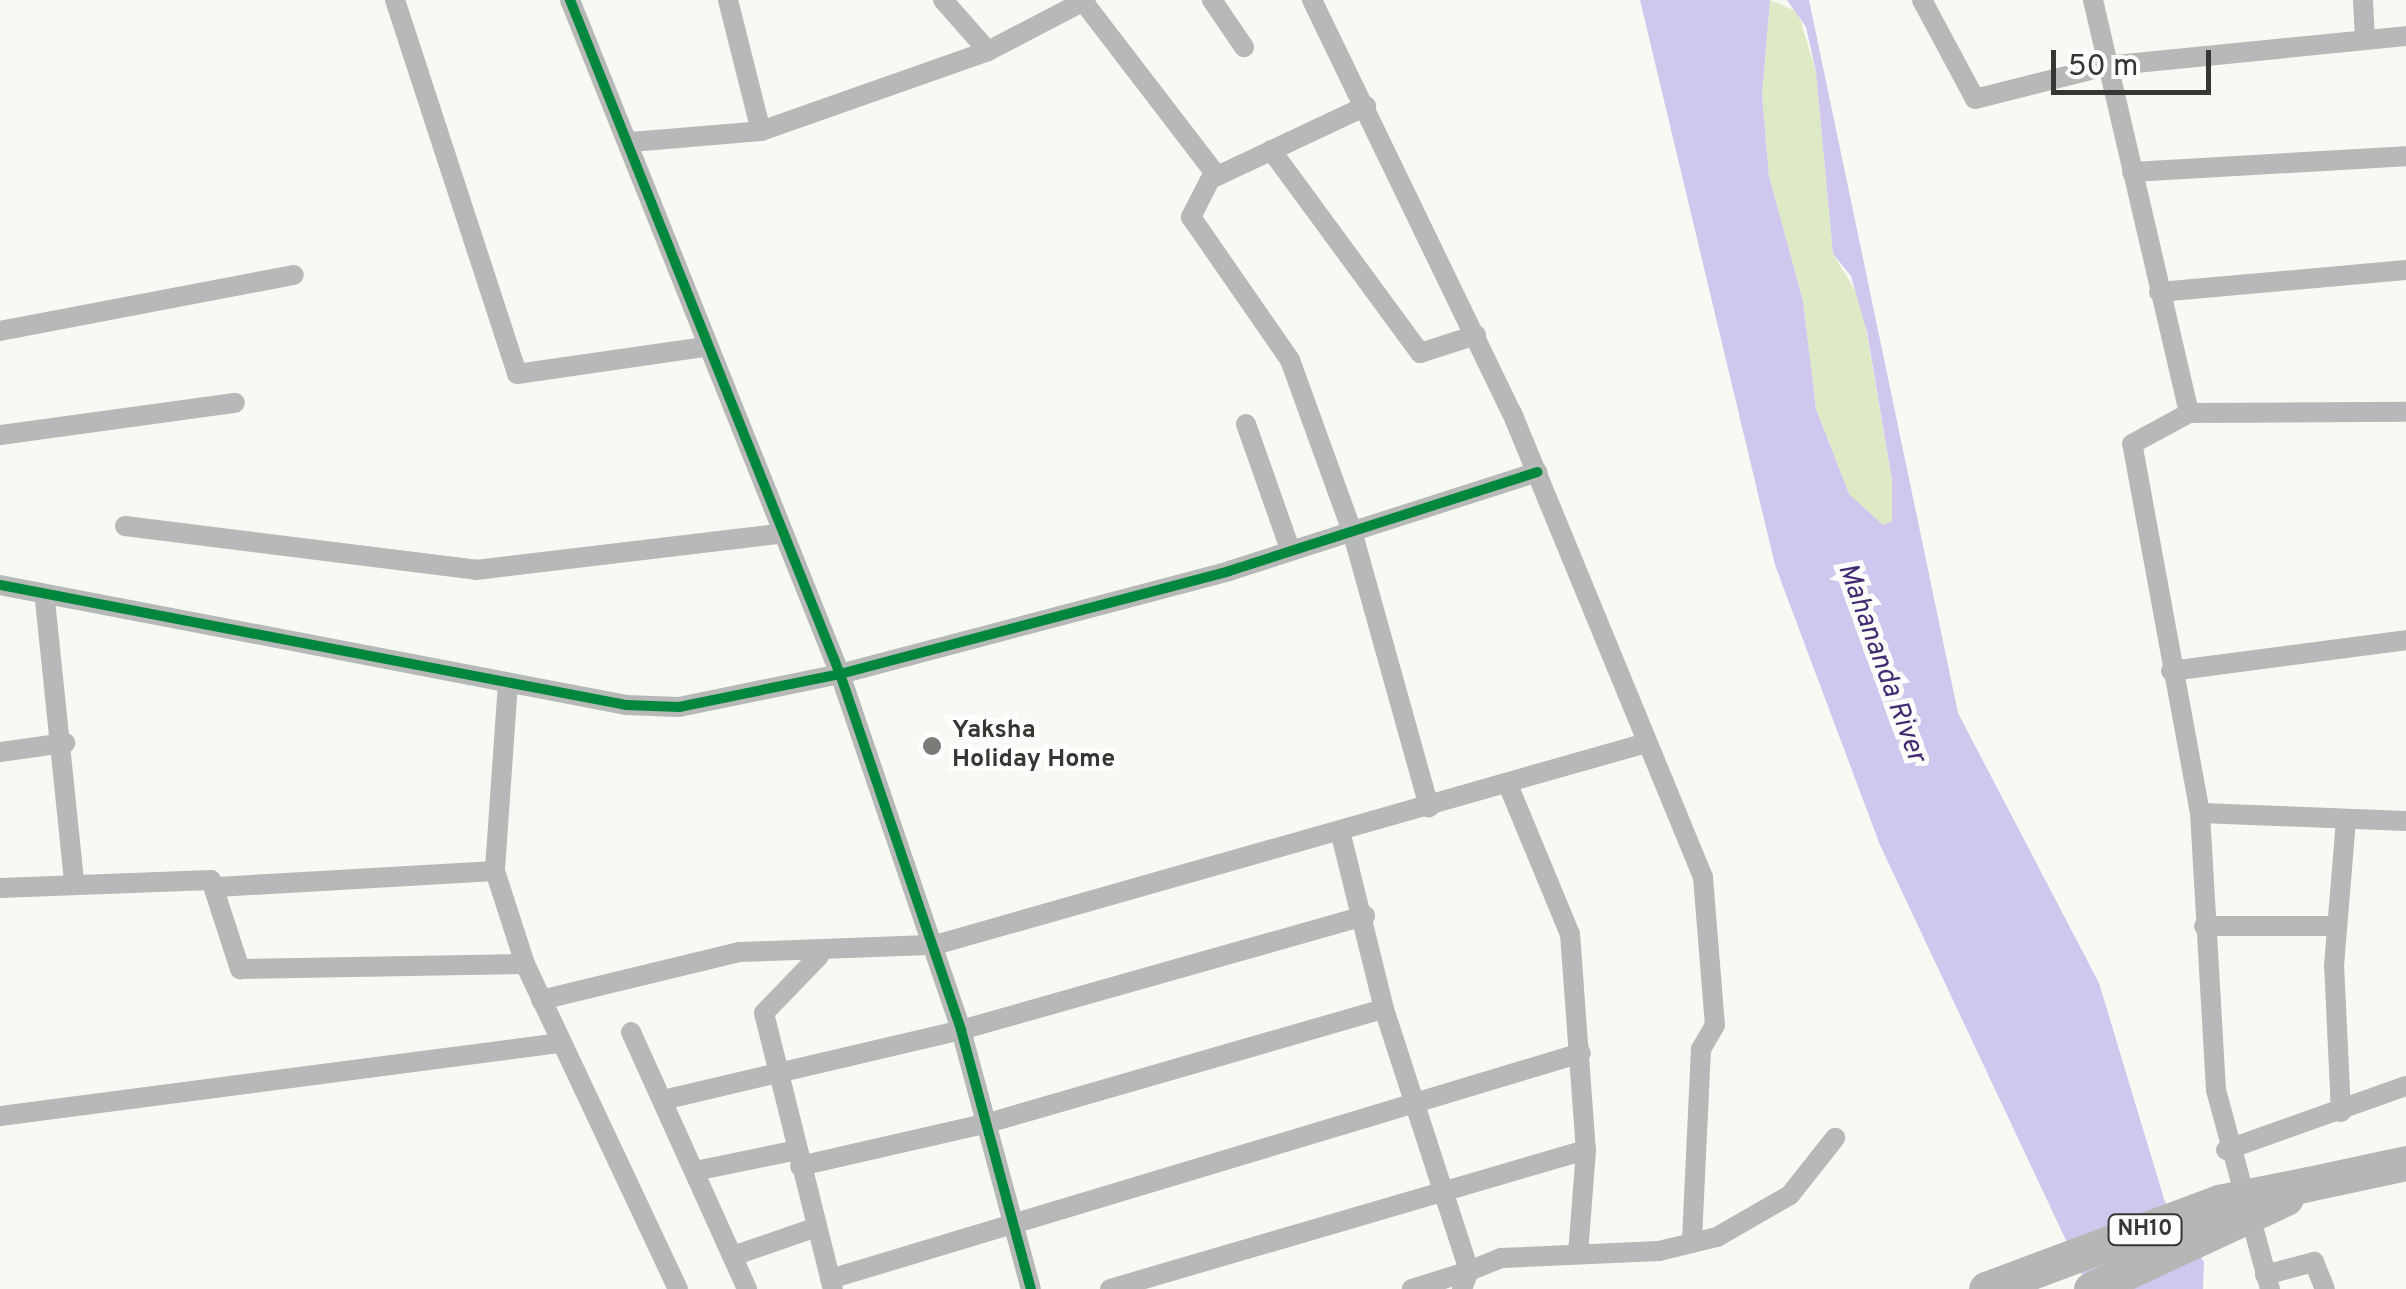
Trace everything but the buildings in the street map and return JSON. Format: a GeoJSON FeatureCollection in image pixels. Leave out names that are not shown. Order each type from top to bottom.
{"type":"FeatureCollection","features":[{"type":"Feature","properties":{"kind":"highway","name":"NH10"},"geometry":{"type":"LineString","coordinates":[[1986,1289],[2218,1202],[2406,1162]]}},
{"type":"Feature","properties":{"kind":"highway"},"geometry":{"type":"LineString","coordinates":[[2091,1289],[2204,1244],[2308,1184]]}},
{"type":"Feature","properties":{"kind":"street"},"geometry":{"type":"LineString","coordinates":[[395,0],[517,374],[706,346]]}},
{"type":"Feature","properties":{"kind":"street"},"geometry":{"type":"LineString","coordinates":[[570,0],[631,142],[777,534],[840,674],[962,1030],[1031,1289]]}},
{"type":"Feature","properties":{"kind":"street"},"geometry":{"type":"LineString","coordinates":[[728,0],[761,131]]}},
{"type":"Feature","properties":{"kind":"street"},"geometry":{"type":"LineString","coordinates":[[942,0],[988,51]]}},
{"type":"Feature","properties":{"kind":"street"},"geometry":{"type":"LineString","coordinates":[[1212,0],[1244,47]]}},
{"type":"Feature","properties":{"kind":"street"},"geometry":{"type":"LineString","coordinates":[[1312,0],[1476,335],[1538,472],[1704,888],[1715,1024],[1701,1049],[1692,1242]]}},
{"type":"Feature","properties":{"kind":"street"},"geometry":{"type":"LineString","coordinates":[[1922,0],[1972,98],[2106,66],[2406,36]]}},
{"type":"Feature","properties":{"kind":"street"},"geometry":{"type":"LineString","coordinates":[[2093,0],[2189,413]]}},
{"type":"Feature","properties":{"kind":"street"},"geometry":{"type":"LineString","coordinates":[[2363,0],[2364,40]]}},
{"type":"Feature","properties":{"kind":"street"},"geometry":{"type":"LineString","coordinates":[[631,142],[761,131],[988,51],[1084,1],[1214,177]]}},
{"type":"Feature","properties":{"kind":"street"},"geometry":{"type":"LineString","coordinates":[[1366,106],[1214,177],[1191,217],[1290,360],[1352,531],[1429,808]]}},
{"type":"Feature","properties":{"kind":"street"},"geometry":{"type":"LineString","coordinates":[[1271,150],[1422,355],[1476,335]]}},
{"type":"Feature","properties":{"kind":"street"},"geometry":{"type":"LineString","coordinates":[[2132,172],[2406,156]]}},
{"type":"Feature","properties":{"kind":"street"},"geometry":{"type":"LineString","coordinates":[[2160,292],[2406,270]]}},
{"type":"Feature","properties":{"kind":"street"},"geometry":{"type":"LineString","coordinates":[[0,331],[294,276]]}},
{"type":"Feature","properties":{"kind":"street"},"geometry":{"type":"LineString","coordinates":[[0,436],[235,403]]}},
{"type":"Feature","properties":{"kind":"street"},"geometry":{"type":"LineString","coordinates":[[2326,1289],[2314,1262],[2267,1282],[2226,1150],[2204,926],[2200,814],[2132,450],[2135,439],[2189,413],[2406,412]]}},
{"type":"Feature","properties":{"kind":"street"},"geometry":{"type":"LineString","coordinates":[[1246,424],[1290,549]]}},
{"type":"Feature","properties":{"kind":"street"},"geometry":{"type":"LineString","coordinates":[[0,585],[45,600],[654,708],[840,674],[1290,549],[1538,472]]}},
{"type":"Feature","properties":{"kind":"street"},"geometry":{"type":"LineString","coordinates":[[125,526],[476,570],[777,534]]}},
{"type":"Feature","properties":{"kind":"street"},"geometry":{"type":"LineString","coordinates":[[45,600],[65,743],[74,880]]}},
{"type":"Feature","properties":{"kind":"street"},"geometry":{"type":"LineString","coordinates":[[2171,671],[2406,640]]}},
{"type":"Feature","properties":{"kind":"street"},"geometry":{"type":"LineString","coordinates":[[508,683],[494,871],[525,964],[678,1289]]}},
{"type":"Feature","properties":{"kind":"street"},"geometry":{"type":"LineString","coordinates":[[0,752],[65,743]]}},
{"type":"Feature","properties":{"kind":"street"},"geometry":{"type":"LineString","coordinates":[[541,1000],[740,952],[818,956],[935,945],[1509,786],[1646,743]]}},
{"type":"Feature","properties":{"kind":"street"},"geometry":{"type":"LineString","coordinates":[[1509,786],[1558,887],[1582,1053],[1586,1150],[1578,1253]]}},
{"type":"Feature","properties":{"kind":"street"},"geometry":{"type":"LineString","coordinates":[[2200,814],[2406,821]]}},
{"type":"Feature","properties":{"kind":"street"},"geometry":{"type":"LineString","coordinates":[[2341,1112],[2337,926],[2346,819]]}},
{"type":"Feature","properties":{"kind":"street"},"geometry":{"type":"LineString","coordinates":[[1340,831],[1365,916],[1384,1009],[1445,1192],[1465,1280]]}},
{"type":"Feature","properties":{"kind":"street"},"geometry":{"type":"LineString","coordinates":[[217,887],[494,871]]}},
{"type":"Feature","properties":{"kind":"street"},"geometry":{"type":"LineString","coordinates":[[0,888],[74,880],[207,879],[217,887],[240,970],[525,964]]}},
{"type":"Feature","properties":{"kind":"street"},"geometry":{"type":"LineString","coordinates":[[663,1100],[962,1030],[1365,916]]}},
{"type":"Feature","properties":{"kind":"street"},"geometry":{"type":"LineString","coordinates":[[2204,926],[2337,926]]}},
{"type":"Feature","properties":{"kind":"street"},"geometry":{"type":"LineString","coordinates":[[818,956],[766,1007],[814,1228],[832,1284],[1582,1053]]}},
{"type":"Feature","properties":{"kind":"street"},"geometry":{"type":"LineString","coordinates":[[695,1171],[798,1158],[988,1124],[1384,1009]]}},
{"type":"Feature","properties":{"kind":"street"},"geometry":{"type":"LineString","coordinates":[[630,1032],[747,1289]]}},
{"type":"Feature","properties":{"kind":"street"},"geometry":{"type":"LineString","coordinates":[[0,1116],[560,1043]]}},
{"type":"Feature","properties":{"kind":"street"},"geometry":{"type":"LineString","coordinates":[[2226,1150],[2406,1086]]}},
{"type":"Feature","properties":{"kind":"street"},"geometry":{"type":"LineString","coordinates":[[1412,1289],[1465,1280],[1501,1258],[1692,1242],[1790,1195],[1835,1138]]}},
{"type":"Feature","properties":{"kind":"street"},"geometry":{"type":"LineString","coordinates":[[1110,1289],[1586,1150]]}},
{"type":"Feature","properties":{"kind":"street"},"geometry":{"type":"LineString","coordinates":[[733,1256],[814,1228]]}},
{"type":"Feature","properties":{"kind":"green space"},"geometry":{"type":"Polygon","coordinates":[[[1770,0],[1798,12],[1816,72],[1833,254],[1861,300],[1892,480],[1892,522],[1883,525],[1849,494],[1816,409],[1803,301],[1769,176],[1762,95],[1770,0]]]}},
{"type":"Feature","properties":{"kind":"water","name":"Mahananda River"},"geometry":{"type":"Polygon","coordinates":[[[1640,0],[1770,0],[1762,95],[1769,176],[1803,301],[1816,409],[1849,494],[1883,525],[1892,521],[1892,480],[1867,332],[1851,276],[1833,254],[1816,72],[1806,27],[1787,0],[1809,0],[1958,713],[2099,983],[2165,1202],[2204,1262],[2203,1289],[2089,1289],[1880,845],[1775,565],[1640,0]]]}},
{"type":"Feature","properties":{"kind":"cycle path"},"geometry":{"type":"LineString","coordinates":[[570,0],[840,674],[961,1030],[1031,1289]]}},
{"type":"Feature","properties":{"kind":"cycle path"},"geometry":{"type":"LineString","coordinates":[[0,585],[626,705],[679,707],[840,674],[1229,571],[1538,472]]}},
{"type":"Feature","properties":{"kind":"place","name":"Yaksha Holiday Home"},"geometry":{"type":"Point","coordinates":[932,746]}}]}
